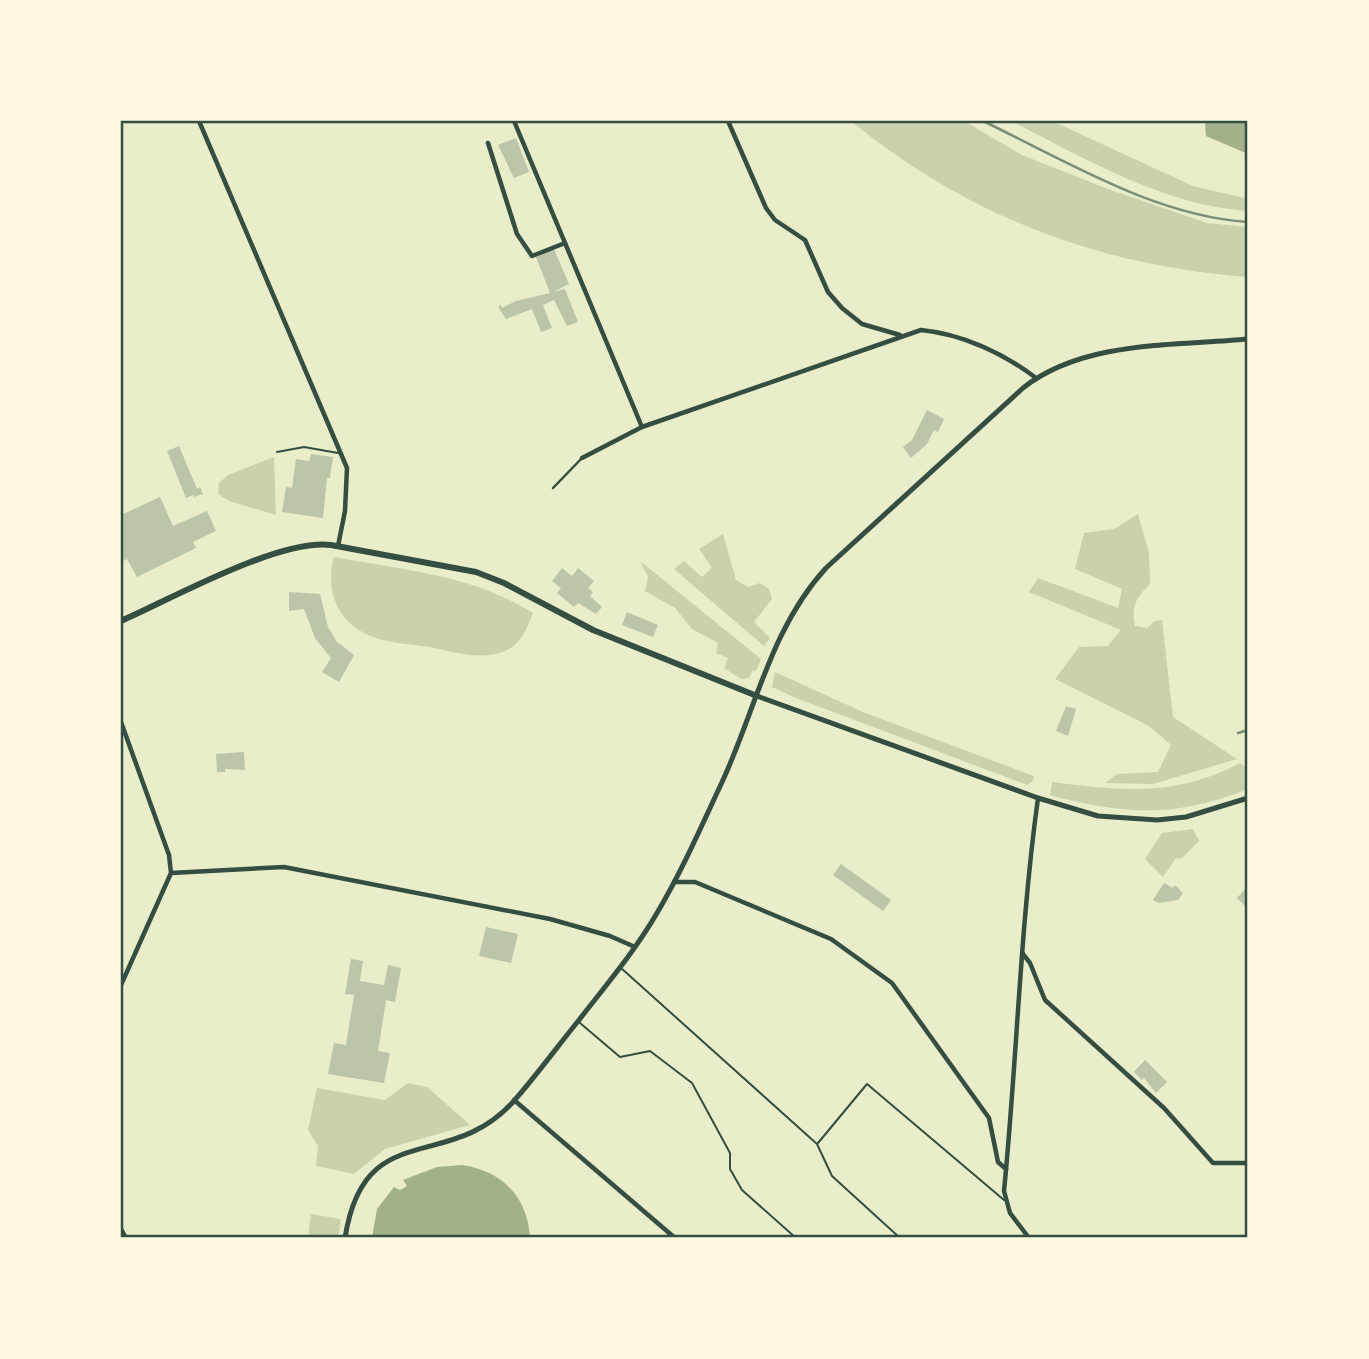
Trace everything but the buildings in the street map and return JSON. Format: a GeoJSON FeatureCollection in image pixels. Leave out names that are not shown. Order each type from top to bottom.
{"type":"FeatureCollection","features":[{"type":"Feature","properties":{"kind":"main road"},"geometry":{"type":"LineString","coordinates":[[121,621],[279,553],[310,544],[334,545],[476,572],[504,583],[593,631],[757,696]]}},
{"type":"Feature","properties":{"kind":"street"},"geometry":{"type":"LineString","coordinates":[[199,121],[343,454],[349,476],[341,527],[334,545]]}},
{"type":"Feature","properties":{"kind":"street"},"geometry":{"type":"LineString","coordinates":[[514,121],[642,427]]}},
{"type":"Feature","properties":{"kind":"street"},"geometry":{"type":"LineString","coordinates":[[728,121],[766,208],[775,220],[805,240],[828,292],[862,324],[900,335]]}},
{"type":"Feature","properties":{"kind":"street"},"geometry":{"type":"LineString","coordinates":[[488,143],[517,234],[532,256],[565,243]]}},
{"type":"Feature","properties":{"kind":"street"},"geometry":{"type":"LineString","coordinates":[[553,488],[582,458],[642,427],[866,351],[900,335],[921,330],[942,332],[1001,355],[1036,378]]}},
{"type":"Feature","properties":{"kind":"street"},"geometry":{"type":"LineString","coordinates":[[345,1238],[352,1202],[376,1168],[398,1156],[471,1135],[490,1123],[514,1100],[620,968],[674,882],[736,750],[776,645],[803,593],[848,547],[1036,378],[1058,366],[1124,349],[1248,339]]}},
{"type":"Feature","properties":{"kind":"street"},"geometry":{"type":"LineString","coordinates":[[757,696],[1038,798],[1098,816],[1157,820],[1186,817],[1248,798]]}},
{"type":"Feature","properties":{"kind":"street"},"geometry":{"type":"LineString","coordinates":[[121,722],[169,855],[171,873],[121,985]]}},
{"type":"Feature","properties":{"kind":"street"},"geometry":{"type":"LineString","coordinates":[[1029,1238],[1010,1213],[1004,1199],[1027,873],[1038,798]]}},
{"type":"Feature","properties":{"kind":"street"},"geometry":{"type":"LineString","coordinates":[[171,873],[284,867],[550,919],[610,936],[635,947]]}},
{"type":"Feature","properties":{"kind":"street"},"geometry":{"type":"LineString","coordinates":[[674,882],[695,882],[831,939],[892,983],[989,1118],[998,1162],[1006,1169]]}},
{"type":"Feature","properties":{"kind":"street"},"geometry":{"type":"LineString","coordinates":[[1022,954],[1030,963],[1045,1000],[1164,1108],[1213,1163],[1248,1163]]}},
{"type":"Feature","properties":{"kind":"street"},"geometry":{"type":"LineString","coordinates":[[514,1100],[675,1238]]}},
{"type":"Feature","properties":{"kind":"street"},"geometry":{"type":"LineString","coordinates":[[121,1229],[126,1238]]}},
{"type":"Feature","properties":{"kind":"lane"},"geometry":{"type":"LineString","coordinates":[[277,453],[304,447],[343,454]]}},
{"type":"Feature","properties":{"kind":"lane"},"geometry":{"type":"LineString","coordinates":[[620,968],[817,1144],[832,1176],[900,1238]]}},
{"type":"Feature","properties":{"kind":"lane"},"geometry":{"type":"LineString","coordinates":[[578,1021],[620,1057],[650,1051],[692,1083],[730,1153],[730,1169],[742,1190],[796,1238]]}},
{"type":"Feature","properties":{"kind":"lane"},"geometry":{"type":"LineString","coordinates":[[817,1144],[867,1084],[1004,1199]]}},
{"type":"Feature","properties":{"kind":"shaded area"},"geometry":{"type":"Polygon","coordinates":[[[851,121],[964,121],[1022,155],[1108,189],[1207,223],[1248,227],[1248,277],[1139,261],[1087,248],[1037,230],[988,209],[941,184],[895,155],[851,121]]]}},
{"type":"Feature","properties":{"kind":"shaded area"},"geometry":{"type":"Polygon","coordinates":[[[1011,121],[1052,121],[1193,186],[1248,199],[1248,211],[1186,200],[1156,190],[1096,164],[1011,121]]]}},
{"type":"Feature","properties":{"kind":"shaded area"},"geometry":{"type":"Polygon","coordinates":[[[1205,121],[1248,121],[1248,154],[1206,136],[1205,121]]]}},
{"type":"Feature","properties":{"kind":"shaded area"},"geometry":{"type":"Polygon","coordinates":[[[274,457],[276,515],[229,501],[218,494],[219,483],[228,475],[274,457]]]}},
{"type":"Feature","properties":{"kind":"shaded area"},"geometry":{"type":"Polygon","coordinates":[[[1138,514],[1149,553],[1150,584],[1136,603],[1135,626],[1147,628],[1155,621],[1162,620],[1173,717],[1237,759],[1153,784],[1105,783],[1117,774],[1158,772],[1171,745],[1149,726],[1055,679],[1079,647],[1108,646],[1121,630],[1029,592],[1038,578],[1118,608],[1122,589],[1075,569],[1084,533],[1114,529],[1138,514]]]}},
{"type":"Feature","properties":{"kind":"shaded area"},"geometry":{"type":"Polygon","coordinates":[[[723,534],[736,580],[748,587],[760,583],[769,589],[772,599],[754,622],[770,638],[764,646],[674,569],[684,561],[702,577],[712,568],[699,549],[723,534]]]}},
{"type":"Feature","properties":{"kind":"shaded area"},"geometry":{"type":"Polygon","coordinates":[[[334,557],[412,570],[462,582],[510,600],[533,613],[519,640],[511,648],[496,654],[467,655],[381,639],[356,628],[340,611],[332,591],[334,557]]]}},
{"type":"Feature","properties":{"kind":"shaded area"},"geometry":{"type":"Polygon","coordinates":[[[640,561],[761,659],[756,671],[753,670],[749,678],[741,679],[724,668],[728,658],[716,653],[718,643],[692,629],[675,608],[645,591],[648,577],[640,561]]]}},
{"type":"Feature","properties":{"kind":"shaded area"},"geometry":{"type":"Polygon","coordinates":[[[775,672],[863,712],[1034,776],[1033,781],[1027,785],[796,698],[772,687],[775,672]]]}},
{"type":"Feature","properties":{"kind":"shaded area"},"geometry":{"type":"Polygon","coordinates":[[[1240,763],[1248,769],[1248,789],[1197,805],[1173,809],[1126,810],[1050,795],[1052,782],[1102,788],[1148,789],[1193,782],[1240,763]]]}},
{"type":"Feature","properties":{"kind":"shaded area"},"geometry":{"type":"Polygon","coordinates":[[[1193,829],[1199,841],[1181,859],[1176,858],[1163,877],[1145,859],[1162,833],[1193,829]]]}},
{"type":"Feature","properties":{"kind":"shaded area"},"geometry":{"type":"Polygon","coordinates":[[[408,1083],[427,1087],[470,1125],[385,1149],[354,1174],[316,1166],[318,1146],[308,1130],[317,1088],[385,1100],[408,1083]]]}},
{"type":"Feature","properties":{"kind":"shaded area"},"geometry":{"type":"Polygon","coordinates":[[[462,1165],[490,1173],[511,1189],[524,1211],[530,1238],[372,1238],[377,1209],[394,1187],[400,1190],[407,1186],[403,1180],[437,1167],[462,1165]]]}},
{"type":"Feature","properties":{"kind":"shaded area"},"geometry":{"type":"Polygon","coordinates":[[[311,1214],[341,1219],[338,1238],[308,1238],[311,1214]]]}},
{"type":"Feature","properties":{"kind":"railway"},"geometry":{"type":"LineString","coordinates":[[983,121],[1079,169],[1145,198],[1213,218],[1248,222]]}},
{"type":"Feature","properties":{"kind":"railway"},"geometry":{"type":"LineString","coordinates":[[1238,733],[1248,730]]}}]}
